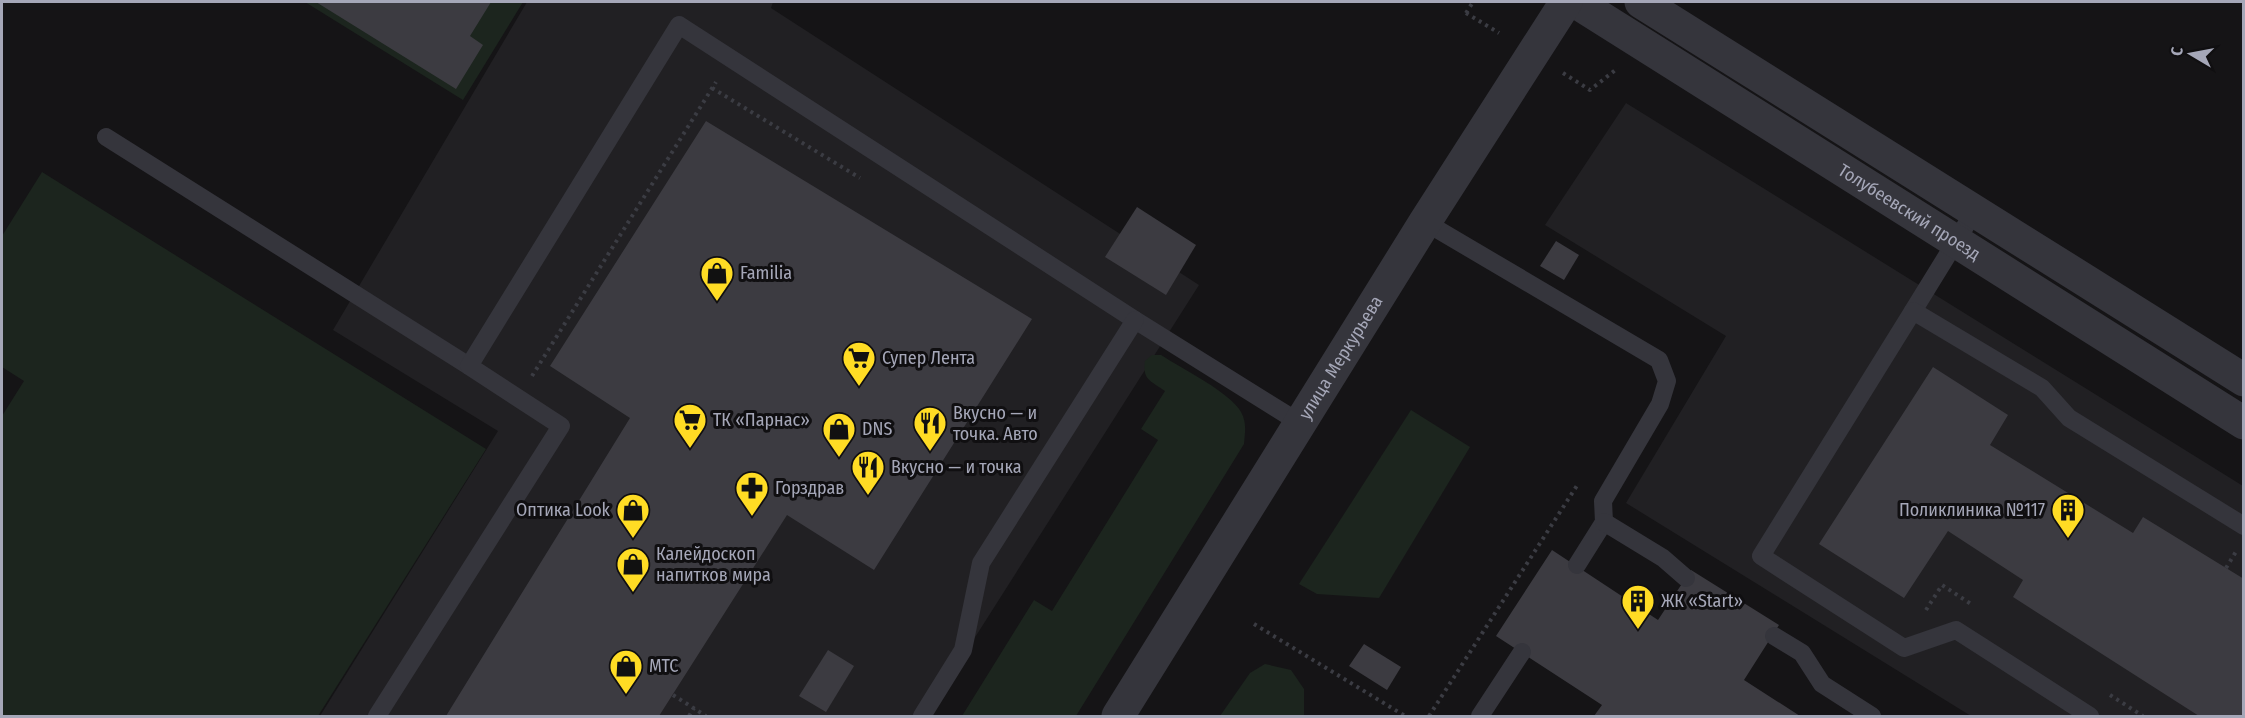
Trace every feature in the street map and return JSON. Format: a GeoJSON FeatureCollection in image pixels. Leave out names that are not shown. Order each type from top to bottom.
{"type":"FeatureCollection","features":[{"type":"Feature","properties":{"kind":"street","name":"улица Меркурьева"},"geometry":{"type":"LineString","coordinates":[[1118,717],[1425,222],[1566,2]]}},
{"type":"Feature","properties":{"kind":"street","name":"Толубеевский проезд"},"geometry":{"type":"LineString","coordinates":[[1576,2],[2244,423]]}},
{"type":"Feature","properties":{"kind":"street","name":"Толубеевский проезд"},"geometry":{"type":"LineString","coordinates":[[1641,2],[2244,380]]}},
{"type":"Feature","properties":{"kind":"lane"},"geometry":{"type":"LineString","coordinates":[[469,366],[679,25],[1135,320],[1300,423]]}},
{"type":"Feature","properties":{"kind":"lane"},"geometry":{"type":"LineString","coordinates":[[106,137],[561,426],[377,717]]}},
{"type":"Feature","properties":{"kind":"lane"},"geometry":{"type":"LineString","coordinates":[[1974,212],[1761,556],[1904,648],[1956,630],[2090,717]]}},
{"type":"Feature","properties":{"kind":"lane"},"geometry":{"type":"LineString","coordinates":[[1425,222],[1659,360],[1667,381],[1660,404],[1603,501],[1604,522],[1577,565]]}},
{"type":"Feature","properties":{"kind":"lane"},"geometry":{"type":"LineString","coordinates":[[1912,311],[2042,388],[2069,418],[2244,526]]}},
{"type":"Feature","properties":{"kind":"lane"},"geometry":{"type":"LineString","coordinates":[[922,717],[963,650],[981,563],[1135,320]]}},
{"type":"Feature","properties":{"kind":"lane"},"geometry":{"type":"LineString","coordinates":[[1604,522],[1663,558],[1686,578]]}},
{"type":"Feature","properties":{"kind":"lane"},"geometry":{"type":"LineString","coordinates":[[1774,636],[1802,653],[1822,684],[1872,717]]}},
{"type":"Feature","properties":{"kind":"lane"},"geometry":{"type":"LineString","coordinates":[[1480,717],[1522,652]]}},
{"type":"Feature","properties":{"kind":"path"},"geometry":{"type":"LineString","coordinates":[[1472,2],[1466,13],[1499,33]]}},
{"type":"Feature","properties":{"kind":"path"},"geometry":{"type":"LineString","coordinates":[[518,398],[730,59]]}},
{"type":"Feature","properties":{"kind":"path"},"geometry":{"type":"LineString","coordinates":[[1563,73],[1590,90],[1622,64]]}},
{"type":"Feature","properties":{"kind":"path"},"geometry":{"type":"LineString","coordinates":[[1429,717],[1579,482]]}},
{"type":"Feature","properties":{"kind":"path"},"geometry":{"type":"LineString","coordinates":[[1920,618],[1942,585],[1980,610]]}},
{"type":"Feature","properties":{"kind":"path"},"geometry":{"type":"LineString","coordinates":[[1254,624],[1405,717]]}},
{"type":"Feature","properties":{"kind":"path"},"geometry":{"type":"LineString","coordinates":[[2105,692],[2143,717]]}},
{"type":"Feature","properties":{"kind":"path"},"geometry":{"type":"LineString","coordinates":[[673,695],[706,717]]}},
{"type":"Feature","properties":{"kind":"path"},"geometry":{"type":"LineString","coordinates":[[689,717],[694,708]]}},
{"type":"Feature","properties":{"kind":"shaded area"},"geometry":{"type":"Polygon","coordinates":[[[305,2],[523,2],[463,100],[305,2]]]}},
{"type":"Feature","properties":{"kind":"shaded area"},"geometry":{"type":"Polygon","coordinates":[[[527,2],[773,2],[771,8],[1199,285],[925,716],[320,716],[498,431],[333,330],[527,2]]]}},
{"type":"Feature","properties":{"kind":"shaded area"},"geometry":{"type":"Polygon","coordinates":[[[1626,103],[2243,486],[2243,716],[1971,716],[1626,503],[1726,336],[1545,225],[1626,103]]]}},
{"type":"Feature","properties":{"kind":"shaded area"},"geometry":{"type":"Polygon","coordinates":[[[42,172],[486,449],[318,716],[2,716],[2,416],[24,381],[2,367],[2,236],[42,172]]]}},
{"type":"Feature","properties":{"kind":"shaded area"},"geometry":{"type":"Polygon","coordinates":[[[1152,355],[1161,355],[1205,381],[1236,405],[1244,420],[1244,444],[1076,716],[962,716],[1034,600],[1052,611],[1158,440],[1141,429],[1165,391],[1146,376],[1145,361],[1152,355]]]}},
{"type":"Feature","properties":{"kind":"shaded area"},"geometry":{"type":"Polygon","coordinates":[[[1411,410],[1470,447],[1379,598],[1317,594],[1299,584],[1411,410]]]}},
{"type":"Feature","properties":{"kind":"shaded area"},"geometry":{"type":"Polygon","coordinates":[[[1265,664],[1291,670],[1304,689],[1304,716],[1220,716],[1250,673],[1265,664]]]}},
{"type":"Feature","properties":{"kind":"building"},"geometry":{"type":"Polygon","coordinates":[[[316,2],[491,2],[470,36],[483,45],[456,89],[316,2]]]}},
{"type":"Feature","properties":{"kind":"building"},"geometry":{"type":"Polygon","coordinates":[[[706,121],[1032,319],[874,570],[787,515],[659,716],[446,716],[630,418],[550,366],[706,121]]]}},
{"type":"Feature","properties":{"kind":"building"},"geometry":{"type":"Polygon","coordinates":[[[1137,207],[1196,245],[1166,295],[1105,257],[1137,207]]]}},
{"type":"Feature","properties":{"kind":"building"},"geometry":{"type":"Polygon","coordinates":[[[1556,241],[1579,255],[1564,280],[1540,266],[1556,241]]]}},
{"type":"Feature","properties":{"kind":"building","name":"Поликлиника №117"},"geometry":{"type":"Polygon","coordinates":[[[1933,367],[2008,415],[1990,445],[2133,533],[2143,517],[2244,579],[2244,716],[2199,716],[2013,597],[2023,580],[1948,531],[1904,598],[1819,544],[1933,367]]]}},
{"type":"Feature","properties":{"kind":"building","name":"ЖК «Start»"},"geometry":{"type":"Polygon","coordinates":[[[1552,550],[1658,620],[1691,570],[1779,625],[1744,680],[1800,716],[1594,716],[1602,705],[1496,636],[1552,550]]]}},
{"type":"Feature","properties":{"kind":"building"},"geometry":{"type":"Polygon","coordinates":[[[1364,644],[1401,667],[1387,690],[1349,666],[1364,644]]]}},
{"type":"Feature","properties":{"kind":"building"},"geometry":{"type":"Polygon","coordinates":[[[828,650],[854,666],[826,712],[799,696],[828,650]]]}},
{"type":"Feature","properties":{"kind":"place","name":"Familia"},"geometry":{"type":"Point","coordinates":[717,302]}},
{"type":"Feature","properties":{"kind":"place","name":"Супер Лента"},"geometry":{"type":"Point","coordinates":[859,387]}},
{"type":"Feature","properties":{"kind":"place","name":"ТК «Парнас»"},"geometry":{"type":"Point","coordinates":[690,449]}},
{"type":"Feature","properties":{"kind":"place","name":"Вкусно — и точка. Авто"},"geometry":{"type":"Point","coordinates":[930,452]}},
{"type":"Feature","properties":{"kind":"place","name":"DNS"},"geometry":{"type":"Point","coordinates":[839,458]}},
{"type":"Feature","properties":{"kind":"place","name":"Вкусно — и точка"},"geometry":{"type":"Point","coordinates":[868,496]}},
{"type":"Feature","properties":{"kind":"place","name":"Горздрав"},"geometry":{"type":"Point","coordinates":[752,517]}},
{"type":"Feature","properties":{"kind":"place","name":"Оптика Look"},"geometry":{"type":"Point","coordinates":[633,539]}},
{"type":"Feature","properties":{"kind":"place","name":"Поликлиника №117"},"geometry":{"type":"Point","coordinates":[2068,539]}},
{"type":"Feature","properties":{"kind":"place","name":"Калейдоскоп напитков мира"},"geometry":{"type":"Point","coordinates":[633,593]}},
{"type":"Feature","properties":{"kind":"place","name":"ЖК «Start»"},"geometry":{"type":"Point","coordinates":[1638,630]}},
{"type":"Feature","properties":{"kind":"place","name":"МТС"},"geometry":{"type":"Point","coordinates":[626,695]}}]}
